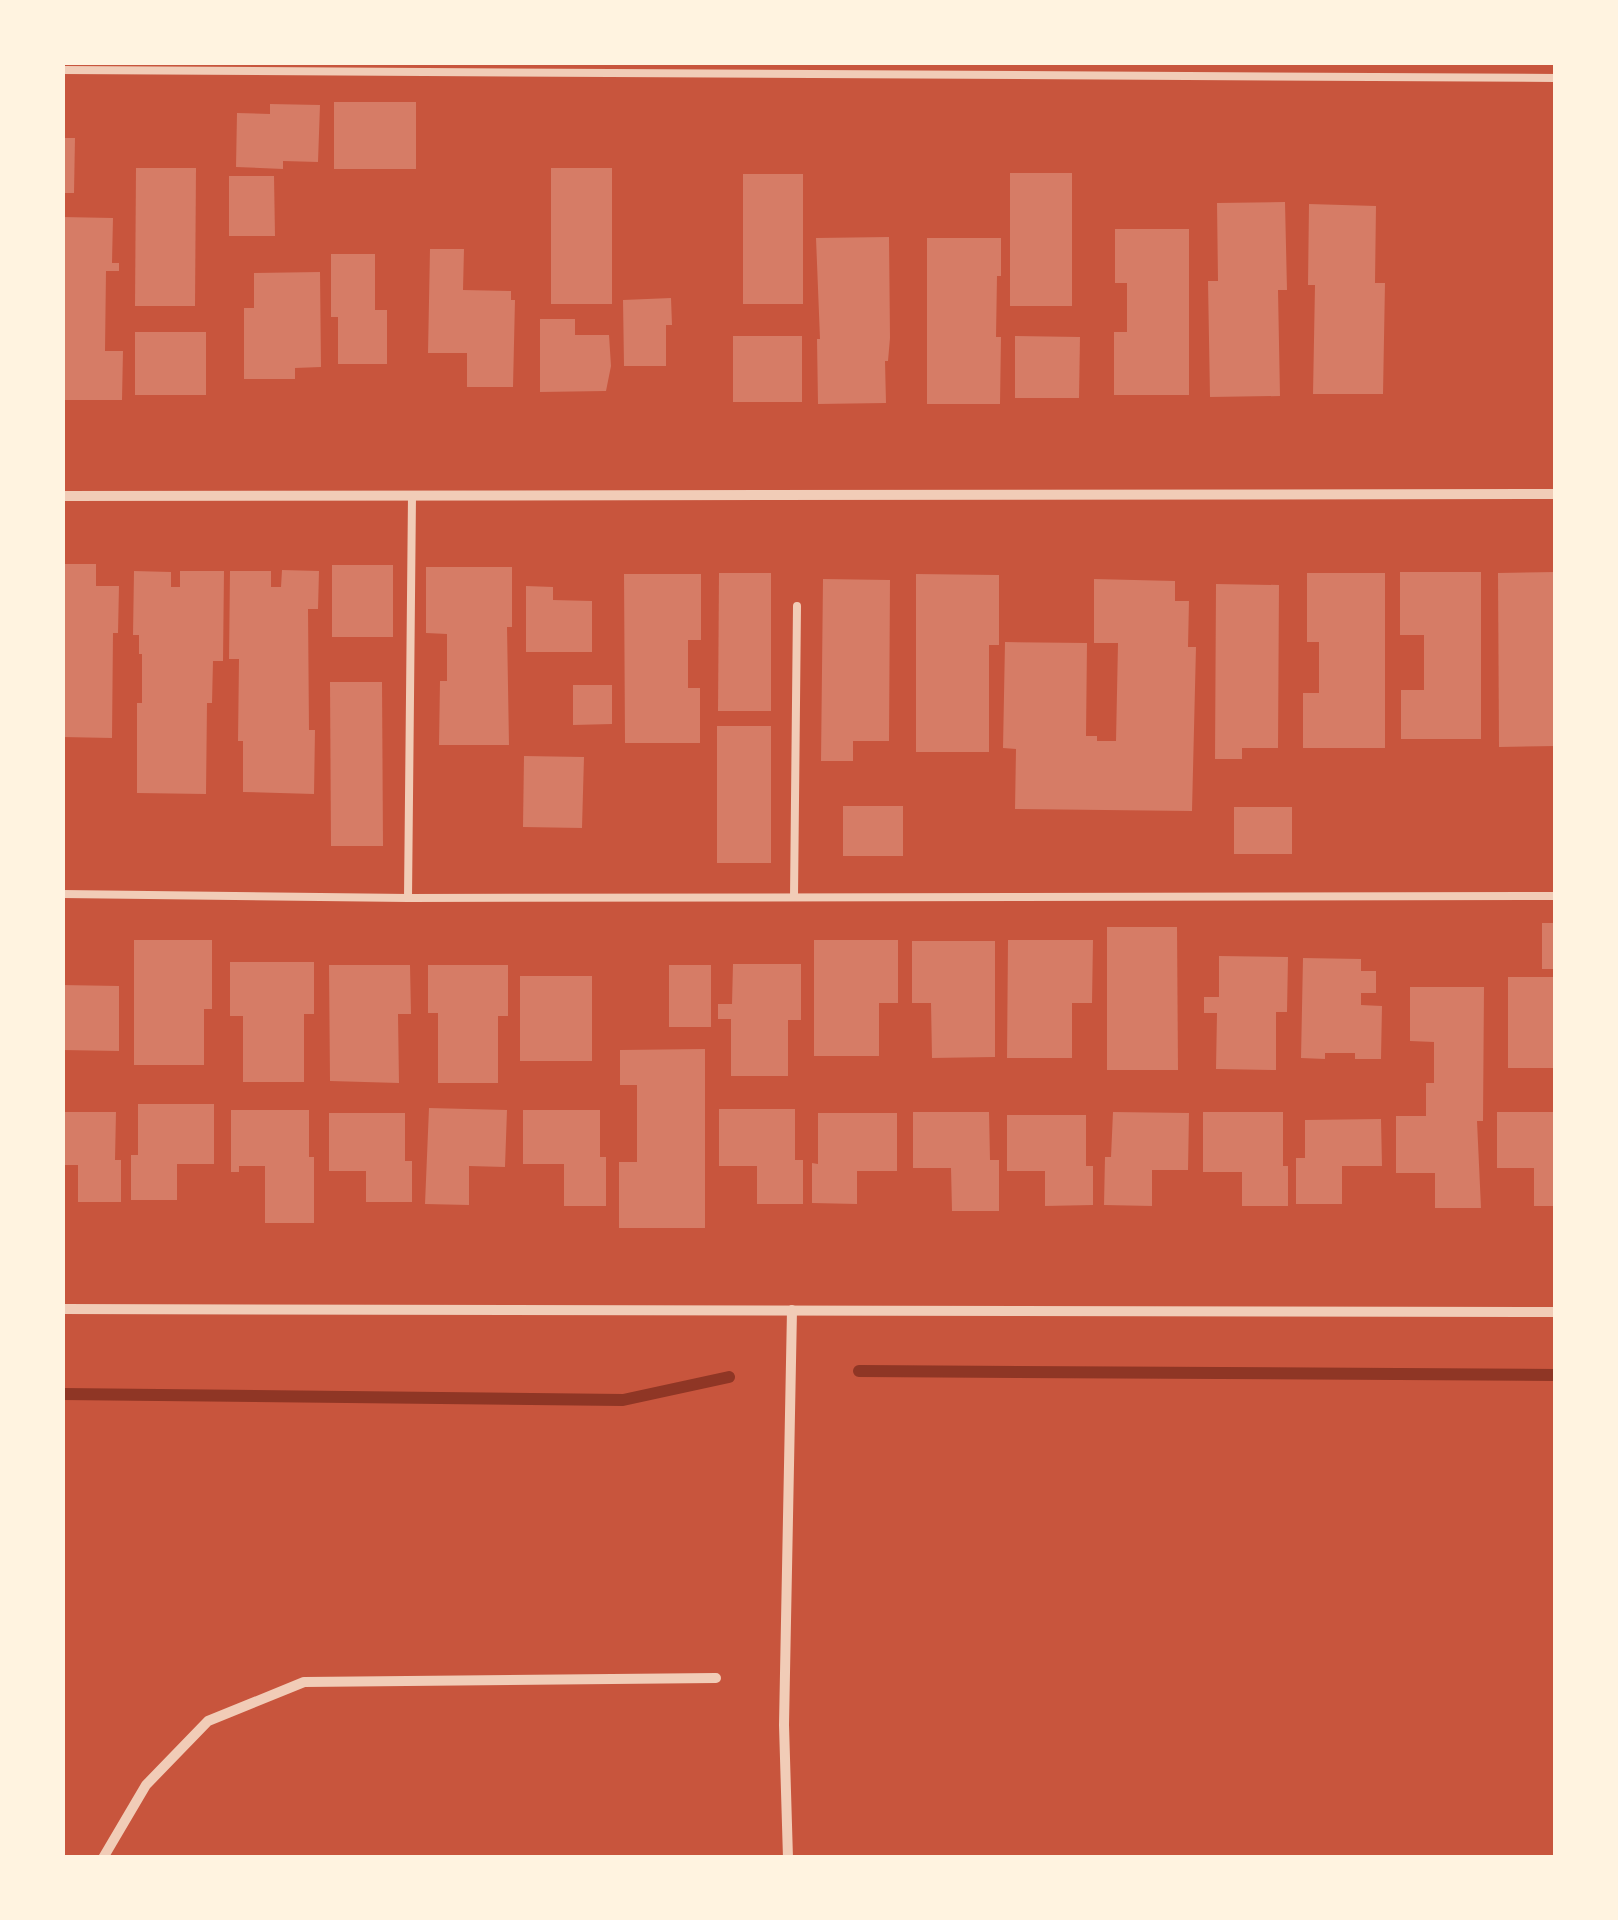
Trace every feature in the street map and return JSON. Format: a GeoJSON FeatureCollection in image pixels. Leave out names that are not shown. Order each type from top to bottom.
{"type":"FeatureCollection","features":[{"type":"Feature","properties":{"kind":"street"},"geometry":{"type":"LineString","coordinates":[[62,496],[1556,494]]}},
{"type":"Feature","properties":{"kind":"street"},"geometry":{"type":"LineString","coordinates":[[62,1310],[1556,1312]]}},
{"type":"Feature","properties":{"kind":"street"},"geometry":{"type":"LineString","coordinates":[[788,1858],[784,1724],[792,1310]]}},
{"type":"Feature","properties":{"kind":"street"},"geometry":{"type":"LineString","coordinates":[[103,1858],[146,1785],[208,1721],[304,1682],[716,1678]]}},
{"type":"Feature","properties":{"kind":"lane"},"geometry":{"type":"LineString","coordinates":[[62,70],[1556,78]]}},
{"type":"Feature","properties":{"kind":"lane"},"geometry":{"type":"LineString","coordinates":[[408,898],[412,496]]}},
{"type":"Feature","properties":{"kind":"lane"},"geometry":{"type":"LineString","coordinates":[[794,897],[797,606]]}},
{"type":"Feature","properties":{"kind":"lane"},"geometry":{"type":"LineString","coordinates":[[62,894],[408,898],[1556,896]]}},
{"type":"Feature","properties":{"kind":"building"},"geometry":{"type":"Polygon","coordinates":[[[334,102],[416,102],[416,169],[334,169],[334,102]]]}},
{"type":"Feature","properties":{"kind":"building"},"geometry":{"type":"Polygon","coordinates":[[[270,104],[320,105],[318,162],[283,161],[283,169],[236,167],[237,113],[270,114],[270,104]]]}},
{"type":"Feature","properties":{"kind":"building"},"geometry":{"type":"Polygon","coordinates":[[[62,138],[75,138],[74,193],[62,193],[62,138]]]}},
{"type":"Feature","properties":{"kind":"building"},"geometry":{"type":"Polygon","coordinates":[[[136,168],[196,168],[195,306],[135,306],[136,168]]]}},
{"type":"Feature","properties":{"kind":"building"},"geometry":{"type":"Polygon","coordinates":[[[551,168],[612,168],[612,304],[551,304],[551,168]]]}},
{"type":"Feature","properties":{"kind":"building"},"geometry":{"type":"Polygon","coordinates":[[[1010,173],[1072,173],[1072,306],[1010,306],[1010,173]]]}},
{"type":"Feature","properties":{"kind":"building"},"geometry":{"type":"Polygon","coordinates":[[[743,174],[803,174],[803,304],[743,304],[743,174]]]}},
{"type":"Feature","properties":{"kind":"building"},"geometry":{"type":"Polygon","coordinates":[[[229,176],[274,176],[275,236],[229,236],[229,176]]]}},
{"type":"Feature","properties":{"kind":"building"},"geometry":{"type":"Polygon","coordinates":[[[1285,202],[1287,290],[1278,290],[1280,396],[1210,397],[1208,281],[1218,281],[1217,203],[1285,202]]]}},
{"type":"Feature","properties":{"kind":"building"},"geometry":{"type":"Polygon","coordinates":[[[1309,204],[1376,206],[1375,283],[1385,283],[1383,394],[1313,394],[1315,285],[1308,285],[1309,204]]]}},
{"type":"Feature","properties":{"kind":"building"},"geometry":{"type":"Polygon","coordinates":[[[62,217],[113,218],[112,263],[119,263],[119,271],[106,271],[105,351],[123,351],[122,400],[62,400],[62,217]]]}},
{"type":"Feature","properties":{"kind":"building"},"geometry":{"type":"Polygon","coordinates":[[[1115,229],[1189,229],[1189,395],[1114,395],[1114,332],[1127,332],[1127,283],[1115,283],[1115,229]]]}},
{"type":"Feature","properties":{"kind":"building"},"geometry":{"type":"Polygon","coordinates":[[[889,237],[886,403],[818,404],[816,238],[889,237]]]}},
{"type":"Feature","properties":{"kind":"building"},"geometry":{"type":"Polygon","coordinates":[[[927,238],[1001,238],[996,337],[1001,337],[1000,404],[927,404],[927,238]]]}},
{"type":"Feature","properties":{"kind":"building"},"geometry":{"type":"Polygon","coordinates":[[[430,249],[464,249],[463,290],[511,291],[511,300],[515,300],[513,387],[467,387],[467,353],[428,353],[430,249]]]}},
{"type":"Feature","properties":{"kind":"building"},"geometry":{"type":"Polygon","coordinates":[[[331,254],[375,254],[375,310],[387,310],[387,364],[338,364],[338,317],[331,317],[331,254]]]}},
{"type":"Feature","properties":{"kind":"building"},"geometry":{"type":"Polygon","coordinates":[[[320,272],[321,367],[295,368],[295,379],[244,379],[244,308],[254,308],[254,273],[320,272]]]}},
{"type":"Feature","properties":{"kind":"building"},"geometry":{"type":"Polygon","coordinates":[[[671,298],[672,325],[666,325],[666,366],[624,366],[623,300],[671,298]]]}},
{"type":"Feature","properties":{"kind":"building"},"geometry":{"type":"Polygon","coordinates":[[[540,319],[575,319],[575,335],[609,335],[611,366],[606,391],[540,392],[540,319]]]}},
{"type":"Feature","properties":{"kind":"building"},"geometry":{"type":"Polygon","coordinates":[[[135,332],[206,332],[206,395],[135,395],[135,332]]]}},
{"type":"Feature","properties":{"kind":"building"},"geometry":{"type":"Polygon","coordinates":[[[733,336],[802,336],[802,402],[733,402],[733,336]]]}},
{"type":"Feature","properties":{"kind":"building"},"geometry":{"type":"Polygon","coordinates":[[[1015,336],[1080,337],[1079,398],[1015,398],[1015,336]]]}},
{"type":"Feature","properties":{"kind":"building"},"geometry":{"type":"Polygon","coordinates":[[[62,564],[96,564],[96,586],[119,586],[118,633],[113,633],[112,738],[62,737],[62,564]]]}},
{"type":"Feature","properties":{"kind":"building"},"geometry":{"type":"Polygon","coordinates":[[[332,565],[393,565],[393,637],[332,637],[332,565]]]}},
{"type":"Feature","properties":{"kind":"building"},"geometry":{"type":"Polygon","coordinates":[[[426,567],[512,567],[512,627],[507,627],[509,745],[439,745],[440,681],[447,681],[447,634],[426,633],[426,567]]]}},
{"type":"Feature","properties":{"kind":"building"},"geometry":{"type":"Polygon","coordinates":[[[282,570],[319,571],[318,609],[308,609],[309,730],[315,730],[314,794],[243,792],[243,741],[238,741],[239,659],[229,659],[230,571],[271,571],[271,587],[281,587],[282,570]]]}},
{"type":"Feature","properties":{"kind":"building"},"geometry":{"type":"Polygon","coordinates":[[[134,571],[171,572],[171,587],[180,587],[180,571],[224,571],[223,661],[213,661],[212,703],[207,703],[206,794],[137,793],[137,703],[142,703],[142,654],[139,635],[133,635],[134,571]]]}},
{"type":"Feature","properties":{"kind":"building"},"geometry":{"type":"Polygon","coordinates":[[[1400,572],[1481,572],[1481,739],[1401,739],[1401,690],[1424,690],[1424,635],[1400,635],[1400,572]]]}},
{"type":"Feature","properties":{"kind":"building"},"geometry":{"type":"Polygon","coordinates":[[[1556,572],[1556,746],[1499,747],[1498,573],[1556,572]]]}},
{"type":"Feature","properties":{"kind":"building"},"geometry":{"type":"Polygon","coordinates":[[[719,573],[771,573],[771,711],[718,711],[719,573]]]}},
{"type":"Feature","properties":{"kind":"building"},"geometry":{"type":"Polygon","coordinates":[[[1307,573],[1385,573],[1385,748],[1303,748],[1303,693],[1319,693],[1319,642],[1307,642],[1307,573]]]}},
{"type":"Feature","properties":{"kind":"building"},"geometry":{"type":"Polygon","coordinates":[[[624,574],[701,574],[701,640],[688,640],[688,688],[700,688],[700,743],[625,743],[624,574]]]}},
{"type":"Feature","properties":{"kind":"building"},"geometry":{"type":"Polygon","coordinates":[[[916,574],[999,575],[999,645],[989,645],[989,752],[916,752],[916,574]]]}},
{"type":"Feature","properties":{"kind":"building"},"geometry":{"type":"Polygon","coordinates":[[[823,579],[890,580],[889,741],[853,741],[853,761],[821,761],[823,579]]]}},
{"type":"Feature","properties":{"kind":"building"},"geometry":{"type":"Polygon","coordinates":[[[1094,579],[1175,581],[1175,601],[1189,601],[1188,647],[1196,647],[1192,811],[1015,809],[1016,749],[1003,748],[1005,642],[1087,643],[1086,736],[1097,736],[1097,741],[1116,741],[1118,643],[1094,643],[1094,579]]]}},
{"type":"Feature","properties":{"kind":"building"},"geometry":{"type":"Polygon","coordinates":[[[1216,584],[1279,585],[1278,748],[1242,748],[1242,759],[1215,759],[1216,584]]]}},
{"type":"Feature","properties":{"kind":"building"},"geometry":{"type":"Polygon","coordinates":[[[526,586],[553,587],[553,600],[592,601],[592,652],[526,652],[526,586]]]}},
{"type":"Feature","properties":{"kind":"building"},"geometry":{"type":"Polygon","coordinates":[[[330,682],[382,682],[383,846],[331,846],[330,682]]]}},
{"type":"Feature","properties":{"kind":"building"},"geometry":{"type":"Polygon","coordinates":[[[573,685],[612,685],[612,724],[573,725],[573,685]]]}},
{"type":"Feature","properties":{"kind":"building"},"geometry":{"type":"Polygon","coordinates":[[[717,726],[771,726],[771,863],[717,863],[717,726]]]}},
{"type":"Feature","properties":{"kind":"building"},"geometry":{"type":"Polygon","coordinates":[[[524,756],[584,757],[582,828],[523,827],[524,756]]]}},
{"type":"Feature","properties":{"kind":"building"},"geometry":{"type":"Polygon","coordinates":[[[843,806],[903,806],[903,856],[843,856],[843,806]]]}},
{"type":"Feature","properties":{"kind":"building"},"geometry":{"type":"Polygon","coordinates":[[[1234,807],[1292,807],[1292,854],[1234,854],[1234,807]]]}},
{"type":"Feature","properties":{"kind":"building"},"geometry":{"type":"Polygon","coordinates":[[[1542,923],[1556,923],[1556,969],[1542,969],[1542,923]]]}},
{"type":"Feature","properties":{"kind":"building"},"geometry":{"type":"Polygon","coordinates":[[[1107,927],[1177,927],[1178,1070],[1107,1070],[1107,927]]]}},
{"type":"Feature","properties":{"kind":"building"},"geometry":{"type":"Polygon","coordinates":[[[134,940],[212,940],[212,1009],[204,1009],[204,1065],[134,1065],[134,940]]]}},
{"type":"Feature","properties":{"kind":"building"},"geometry":{"type":"Polygon","coordinates":[[[814,940],[898,940],[898,1003],[879,1003],[879,1056],[814,1056],[814,940]]]}},
{"type":"Feature","properties":{"kind":"building"},"geometry":{"type":"Polygon","coordinates":[[[1008,940],[1093,940],[1092,1003],[1072,1003],[1072,1058],[1007,1058],[1008,940]]]}},
{"type":"Feature","properties":{"kind":"building"},"geometry":{"type":"Polygon","coordinates":[[[912,941],[995,941],[995,1057],[932,1058],[931,1003],[912,1003],[912,941]]]}},
{"type":"Feature","properties":{"kind":"building"},"geometry":{"type":"Polygon","coordinates":[[[1219,956],[1288,957],[1287,1012],[1276,1012],[1276,1070],[1216,1069],[1217,1013],[1204,1013],[1204,997],[1219,997],[1219,956]]]}},
{"type":"Feature","properties":{"kind":"building"},"geometry":{"type":"Polygon","coordinates":[[[1303,958],[1361,959],[1361,971],[1376,971],[1376,993],[1361,993],[1361,1005],[1382,1006],[1381,1059],[1355,1059],[1355,1053],[1325,1053],[1325,1059],[1301,1058],[1303,958]]]}},
{"type":"Feature","properties":{"kind":"building"},"geometry":{"type":"Polygon","coordinates":[[[230,962],[314,962],[314,1014],[304,1014],[304,1082],[243,1082],[243,1016],[230,1016],[230,962]]]}},
{"type":"Feature","properties":{"kind":"building"},"geometry":{"type":"Polygon","coordinates":[[[733,964],[801,964],[801,1020],[788,1020],[788,1076],[731,1076],[731,1019],[718,1019],[718,1004],[732,1004],[733,964]]]}},
{"type":"Feature","properties":{"kind":"building"},"geometry":{"type":"Polygon","coordinates":[[[329,965],[410,965],[411,1014],[398,1014],[399,1083],[330,1081],[329,965]]]}},
{"type":"Feature","properties":{"kind":"building"},"geometry":{"type":"Polygon","coordinates":[[[428,965],[508,965],[508,1016],[498,1016],[498,1083],[438,1083],[438,1013],[428,1013],[428,965]]]}},
{"type":"Feature","properties":{"kind":"building"},"geometry":{"type":"Polygon","coordinates":[[[669,965],[711,965],[711,1027],[669,1027],[669,965]]]}},
{"type":"Feature","properties":{"kind":"building"},"geometry":{"type":"Polygon","coordinates":[[[520,976],[592,976],[592,1061],[520,1061],[520,976]]]}},
{"type":"Feature","properties":{"kind":"building"},"geometry":{"type":"Polygon","coordinates":[[[1508,977],[1556,977],[1556,1068],[1508,1068],[1508,977]]]}},
{"type":"Feature","properties":{"kind":"building"},"geometry":{"type":"Polygon","coordinates":[[[62,985],[119,986],[119,1051],[62,1050],[62,985]]]}},
{"type":"Feature","properties":{"kind":"building"},"geometry":{"type":"Polygon","coordinates":[[[1410,987],[1484,987],[1483,1121],[1477,1121],[1481,1208],[1435,1208],[1435,1173],[1396,1173],[1396,1116],[1426,1116],[1426,1083],[1434,1083],[1434,1042],[1410,1041],[1410,987]]]}},
{"type":"Feature","properties":{"kind":"building"},"geometry":{"type":"Polygon","coordinates":[[[705,1049],[705,1228],[619,1228],[619,1162],[637,1162],[637,1085],[620,1085],[620,1050],[705,1049]]]}},
{"type":"Feature","properties":{"kind":"building"},"geometry":{"type":"Polygon","coordinates":[[[138,1104],[214,1104],[214,1164],[177,1164],[177,1200],[131,1200],[131,1155],[138,1155],[138,1104]]]}},
{"type":"Feature","properties":{"kind":"building"},"geometry":{"type":"Polygon","coordinates":[[[429,1108],[507,1110],[505,1167],[469,1166],[469,1205],[425,1204],[429,1108]]]}},
{"type":"Feature","properties":{"kind":"building"},"geometry":{"type":"Polygon","coordinates":[[[719,1109],[795,1109],[795,1160],[803,1160],[803,1204],[757,1204],[757,1166],[719,1166],[719,1109]]]}},
{"type":"Feature","properties":{"kind":"building"},"geometry":{"type":"Polygon","coordinates":[[[231,1110],[309,1110],[314,1223],[265,1223],[265,1166],[239,1166],[239,1172],[231,1172],[231,1110]]]}},
{"type":"Feature","properties":{"kind":"building"},"geometry":{"type":"Polygon","coordinates":[[[523,1110],[600,1110],[600,1157],[606,1157],[606,1206],[564,1206],[564,1164],[523,1164],[523,1110]]]}},
{"type":"Feature","properties":{"kind":"building"},"geometry":{"type":"Polygon","coordinates":[[[62,1112],[116,1112],[115,1160],[121,1160],[121,1202],[78,1202],[78,1165],[62,1165],[62,1112]]]}},
{"type":"Feature","properties":{"kind":"building"},"geometry":{"type":"Polygon","coordinates":[[[913,1112],[989,1112],[990,1160],[999,1160],[999,1211],[952,1211],[951,1168],[913,1168],[913,1112]]]}},
{"type":"Feature","properties":{"kind":"building"},"geometry":{"type":"Polygon","coordinates":[[[1113,1112],[1189,1113],[1188,1170],[1152,1170],[1152,1206],[1104,1205],[1105,1157],[1111,1157],[1113,1112]]]}},
{"type":"Feature","properties":{"kind":"building"},"geometry":{"type":"Polygon","coordinates":[[[1203,1112],[1283,1112],[1288,1206],[1242,1206],[1242,1172],[1203,1172],[1203,1112]]]}},
{"type":"Feature","properties":{"kind":"building"},"geometry":{"type":"Polygon","coordinates":[[[1497,1112],[1556,1112],[1556,1206],[1534,1206],[1534,1168],[1497,1168],[1497,1112]]]}},
{"type":"Feature","properties":{"kind":"building"},"geometry":{"type":"Polygon","coordinates":[[[329,1113],[405,1113],[405,1161],[412,1161],[412,1202],[366,1202],[366,1171],[329,1171],[329,1113]]]}},
{"type":"Feature","properties":{"kind":"building"},"geometry":{"type":"Polygon","coordinates":[[[818,1113],[897,1113],[897,1171],[857,1171],[857,1204],[812,1203],[812,1163],[818,1164],[818,1113]]]}},
{"type":"Feature","properties":{"kind":"building"},"geometry":{"type":"Polygon","coordinates":[[[1007,1115],[1086,1115],[1086,1166],[1093,1166],[1093,1205],[1045,1206],[1045,1171],[1007,1171],[1007,1115]]]}},
{"type":"Feature","properties":{"kind":"building"},"geometry":{"type":"Polygon","coordinates":[[[1381,1119],[1382,1166],[1342,1166],[1342,1204],[1296,1204],[1296,1158],[1305,1158],[1305,1120],[1381,1119]]]}},
{"type":"Feature","properties":{"kind":"waterway"},"geometry":{"type":"LineString","coordinates":[[859,1371],[1556,1375]]}},
{"type":"Feature","properties":{"kind":"waterway"},"geometry":{"type":"LineString","coordinates":[[62,1394],[623,1400],[729,1377]]}}]}
